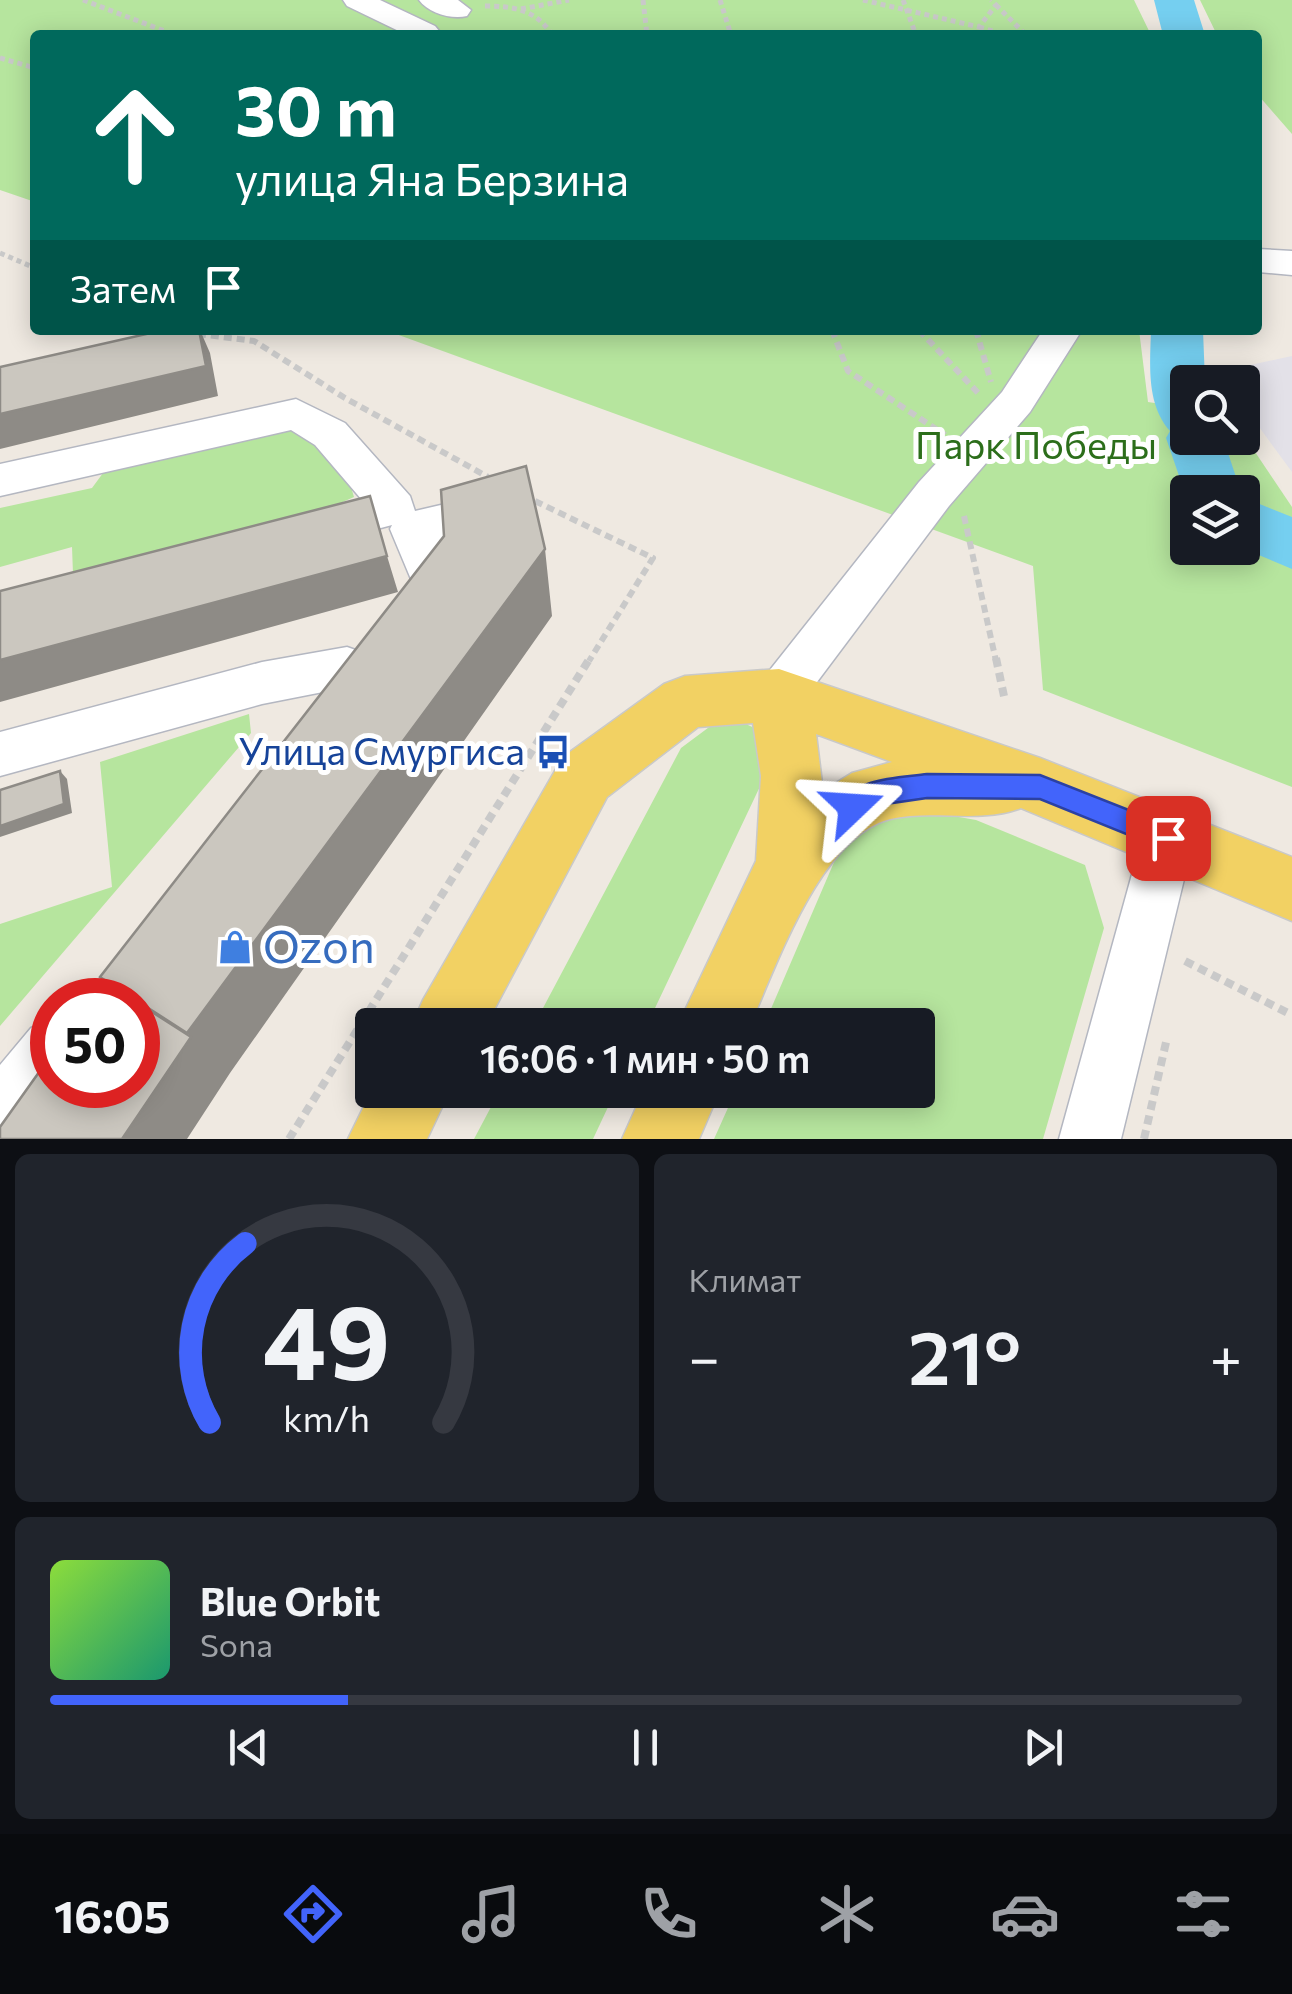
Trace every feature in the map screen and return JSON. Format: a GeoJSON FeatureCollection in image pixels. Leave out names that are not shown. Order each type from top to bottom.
{"type":"FeatureCollection","features":[{"type":"Feature","properties":{"kind":"main road"},"geometry":{"type":"LineString","coordinates":[[779,695],[792,776],[789,864]]}},
{"type":"Feature","properties":{"kind":"main road"},"geometry":{"type":"LineString","coordinates":[[457,1008],[585,777],[685,702],[779,695],[1040,787],[1292,889]]}},
{"type":"Feature","properties":{"kind":"main road"},"geometry":{"type":"LineString","coordinates":[[722,1008],[789,864],[832,820],[874,794],[927,786],[1040,787]]}},
{"type":"Feature","properties":{"kind":"main road"},"geometry":{"type":"LineString","coordinates":[[386,1139],[402,1108]]}},
{"type":"Feature","properties":{"kind":"main road"},"geometry":{"type":"LineString","coordinates":[[660,1139],[675,1108]]}},
{"type":"Feature","properties":{"kind":"street"},"geometry":{"type":"LineString","coordinates":[[357,0],[421,30]]}},
{"type":"Feature","properties":{"kind":"street"},"geometry":{"type":"LineString","coordinates":[[1262,261],[1292,263]]}},
{"type":"Feature","properties":{"kind":"street"},"geometry":{"type":"LineString","coordinates":[[779,695],[1001,418],[1060,335]]}},
{"type":"Feature","properties":{"kind":"street"},"geometry":{"type":"LineString","coordinates":[[0,480],[296,414],[330,434],[395,508],[282,537]]}},
{"type":"Feature","properties":{"kind":"street"},"geometry":{"type":"LineString","coordinates":[[304,750],[436,588],[412,529],[534,500]]}},
{"type":"Feature","properties":{"kind":"street"},"geometry":{"type":"LineString","coordinates":[[0,754],[262,684],[346,667],[353,692]]}},
{"type":"Feature","properties":{"kind":"street"},"geometry":{"type":"LineString","coordinates":[[1090,1139],[1168,838]]}},
{"type":"Feature","properties":{"kind":"street"},"geometry":{"type":"LineString","coordinates":[[0,1111],[30,1075]]}},
{"type":"Feature","properties":{"kind":"path"},"geometry":{"type":"LineString","coordinates":[[83,0],[162,30]]}},
{"type":"Feature","properties":{"kind":"path"},"geometry":{"type":"LineString","coordinates":[[550,30],[547,24],[520,9],[569,0]]}},
{"type":"Feature","properties":{"kind":"path"},"geometry":{"type":"LineString","coordinates":[[643,0],[646,30]]}},
{"type":"Feature","properties":{"kind":"path"},"geometry":{"type":"LineString","coordinates":[[720,0],[729,30]]}},
{"type":"Feature","properties":{"kind":"path"},"geometry":{"type":"LineString","coordinates":[[863,0],[991,30]]}},
{"type":"Feature","properties":{"kind":"path"},"geometry":{"type":"LineString","coordinates":[[903,0],[914,30]]}},
{"type":"Feature","properties":{"kind":"path"},"geometry":{"type":"LineString","coordinates":[[990,0],[1021,30]]}},
{"type":"Feature","properties":{"kind":"path"},"geometry":{"type":"LineString","coordinates":[[979,26],[996,5]]}},
{"type":"Feature","properties":{"kind":"path"},"geometry":{"type":"LineString","coordinates":[[0,58],[30,67]]}},
{"type":"Feature","properties":{"kind":"path"},"geometry":{"type":"LineString","coordinates":[[0,253],[30,266]]}},
{"type":"Feature","properties":{"kind":"path"},"geometry":{"type":"LineString","coordinates":[[210,335],[254,341],[420,440],[652,558],[290,1139]]}},
{"type":"Feature","properties":{"kind":"path"},"geometry":{"type":"LineString","coordinates":[[834,335],[848,371],[962,462],[1005,701]]}},
{"type":"Feature","properties":{"kind":"path"},"geometry":{"type":"LineString","coordinates":[[924,335],[1001,418]]}},
{"type":"Feature","properties":{"kind":"path"},"geometry":{"type":"LineString","coordinates":[[977,335],[1001,418]]}},
{"type":"Feature","properties":{"kind":"path"},"geometry":{"type":"LineString","coordinates":[[1185,961],[1292,1014]]}},
{"type":"Feature","properties":{"kind":"shaded area"},"geometry":{"type":"Polygon","coordinates":[[[1292,356],[1292,472],[1260,428],[1260,365],[1250,365],[1292,356]]]}},
{"type":"Feature","properties":{"kind":"green space"},"geometry":{"type":"Polygon","coordinates":[[[0,0],[1134,0],[1149,30],[30,30],[30,200],[0,190],[0,0]]]}},
{"type":"Feature","properties":{"kind":"green space"},"geometry":{"type":"Polygon","coordinates":[[[1200,0],[1292,0],[1292,134],[1262,100],[1262,30],[1215,30],[1200,0]]]}},
{"type":"Feature","properties":{"kind":"green space","name":"Парк Победы"},"geometry":{"type":"Polygon","coordinates":[[[399,335],[1140,335],[1148,402],[1170,405],[1170,455],[1257,455],[1292,507],[1292,787],[1043,690],[1033,566],[399,335]]]}},
{"type":"Feature","properties":{"kind":"green space"},"geometry":{"type":"Polygon","coordinates":[[[297,426],[348,477],[354,497],[311,516],[73,574],[72,547],[0,567],[0,508],[92,488],[106,469],[297,426]]]}},
{"type":"Feature","properties":{"kind":"green space"},"geometry":{"type":"Polygon","coordinates":[[[249,714],[251,733],[41,978],[30,978],[30,991],[0,1026],[0,924],[112,887],[100,762],[249,714]]]}},
{"type":"Feature","properties":{"kind":"green space"},"geometry":{"type":"Polygon","coordinates":[[[720,719],[735,719],[763,732],[774,757],[655,1008],[543,1008],[681,748],[720,719]]]}},
{"type":"Feature","properties":{"kind":"green space"},"geometry":{"type":"Polygon","coordinates":[[[908,808],[976,820],[1085,865],[1104,928],[1043,1139],[714,1139],[728,1108],[935,1108],[935,1008],[771,1008],[844,839],[908,808]]]}},
{"type":"Feature","properties":{"kind":"green space"},"geometry":{"type":"Polygon","coordinates":[[[490,1108],[608,1108],[593,1139],[474,1139],[490,1108]]]}},
{"type":"Feature","properties":{"kind":"building"},"geometry":{"type":"Polygon","coordinates":[[[142,335],[200,335],[206,366],[0,414],[0,367],[142,335]]]}},
{"type":"Feature","properties":{"kind":"building"},"geometry":{"type":"Polygon","coordinates":[[[526,466],[545,549],[187,1033],[160,1016],[160,978],[100,977],[444,536],[441,490],[526,466]]]}},
{"type":"Feature","properties":{"kind":"building"},"geometry":{"type":"Polygon","coordinates":[[[370,496],[387,556],[0,660],[0,591],[370,496]]]}},
{"type":"Feature","properties":{"kind":"building"},"geometry":{"type":"Polygon","coordinates":[[[60,771],[64,804],[0,826],[0,790],[60,771]]]}},
{"type":"Feature","properties":{"kind":"building"},"geometry":{"type":"Polygon","coordinates":[[[160,1017],[191,1037],[160,1083],[160,1017]]]}},
{"type":"Feature","properties":{"kind":"building"},"geometry":{"type":"Polygon","coordinates":[[[30,1085],[30,1108],[143,1108],[122,1139],[0,1139],[0,1127],[30,1085]]]}},
{"type":"Feature","properties":{"kind":"waterway"},"geometry":{"type":"LineString","coordinates":[[1174,0],[1183,30]]}},
{"type":"Feature","properties":{"kind":"waterway"},"geometry":{"type":"LineString","coordinates":[[1177,335],[1177,365]]}},
{"type":"Feature","properties":{"kind":"waterway"},"geometry":{"type":"LineString","coordinates":[[1200,455],[1207,475]]}},
{"type":"Feature","properties":{"kind":"waterway"},"geometry":{"type":"LineString","coordinates":[[1260,529],[1292,545]]}},
{"type":"Feature","properties":{"kind":"place","name":"Улица Смургиса"},"geometry":{"type":"Point","coordinates":[553,752]}},
{"type":"Feature","properties":{"kind":"place","name":"Ozon"},"geometry":{"type":"Point","coordinates":[235,947]}},
{"type":"Feature","properties":{"kind":"route"},"geometry":{"type":"LineString","coordinates":[[853,807],[874,794],[927,786],[1040,787],[1168,838]]}}]}
